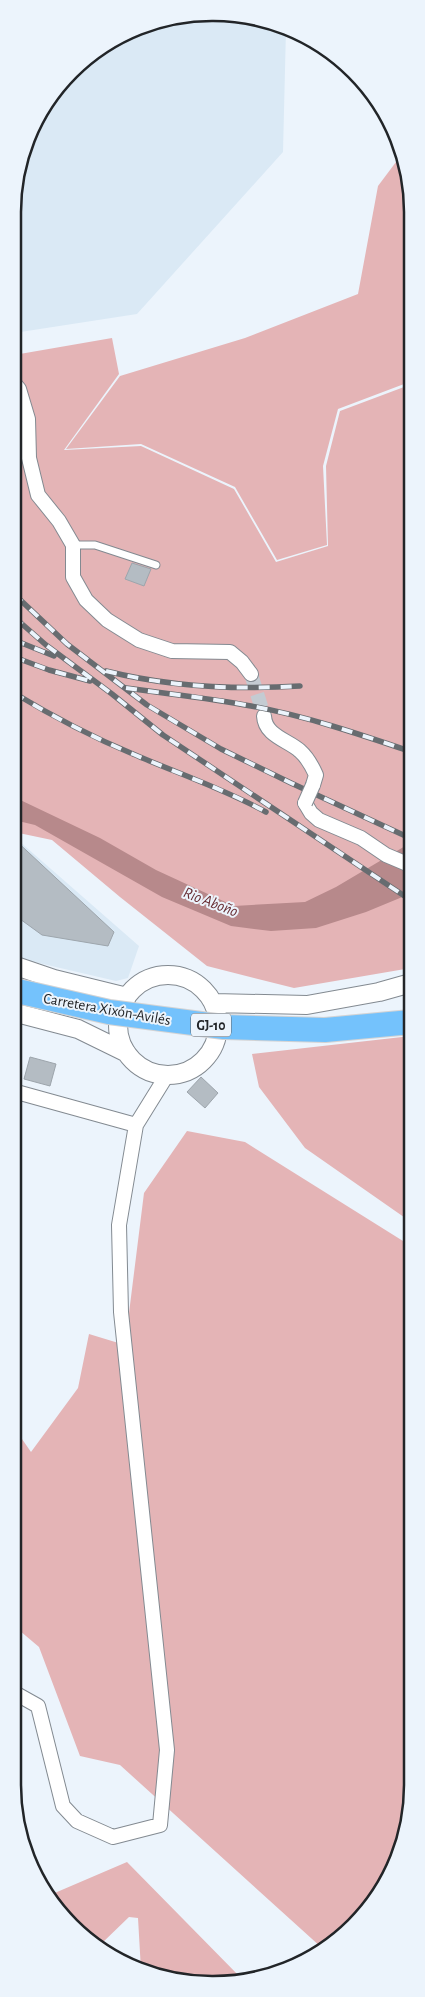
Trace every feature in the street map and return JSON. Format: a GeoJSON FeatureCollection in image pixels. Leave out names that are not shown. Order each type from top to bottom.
{"type":"FeatureCollection","features":[{"type":"Feature","properties":{"kind":"highway","name":"Carretera Xixón-Avilés"},"geometry":{"type":"LineString","coordinates":[[21,992],[109,1012],[224,1027],[325,1030],[404,1023]]}},
{"type":"Feature","properties":{"kind":"street"},"geometry":{"type":"LineString","coordinates":[[21,396],[28,419],[29,458],[38,494],[59,521],[73,545],[73,577],[86,600],[108,620],[139,640],[172,651],[230,652],[242,662],[251,674]]}},
{"type":"Feature","properties":{"kind":"street"},"geometry":{"type":"LineString","coordinates":[[264,716],[264,723],[269,730],[299,750],[309,761],[316,775],[305,803],[311,813],[319,820],[361,838],[386,854],[404,862]]}},
{"type":"Feature","properties":{"kind":"street"},"geometry":{"type":"LineString","coordinates":[[21,968],[54,979],[127,997]]}},
{"type":"Feature","properties":{"kind":"street"},"geometry":{"type":"LineString","coordinates":[[21,1014],[78,1029],[127,1053],[138,1064],[151,1072],[167,1074],[184,1072],[199,1064],[210,1052],[217,1036],[218,1028],[214,1003],[201,986],[183,976],[162,975],[142,982],[127,997],[120,1010],[118,1025],[121,1040],[127,1053]]}},
{"type":"Feature","properties":{"kind":"street"},"geometry":{"type":"LineString","coordinates":[[214,1003],[307,1005],[379,992],[404,985]]}},
{"type":"Feature","properties":{"kind":"street"},"geometry":{"type":"LineString","coordinates":[[21,1696],[38,1706],[63,1806],[77,1822],[113,1837],[160,1825],[167,1750],[121,1312],[119,1225],[136,1125],[167,1074]]}},
{"type":"Feature","properties":{"kind":"street"},"geometry":{"type":"LineString","coordinates":[[21,1092],[136,1125]]}},
{"type":"Feature","properties":{"kind":"lane"},"geometry":{"type":"LineString","coordinates":[[73,545],[95,545],[156,565]]}},
{"type":"Feature","properties":{"kind":"shaded area"},"geometry":{"type":"Polygon","coordinates":[[[212,21],[250,25],[286,36],[283,152],[137,314],[21,332],[21,212],[23,188],[31,151],[41,128],[53,106],[86,69],[106,53],[151,31],[175,25],[212,21]]]}},
{"type":"Feature","properties":{"kind":"shaded area"},"geometry":{"type":"Polygon","coordinates":[[[397,161],[402,188],[404,212],[404,384],[338,409],[323,466],[327,545],[277,560],[235,487],[141,444],[66,449],[120,376],[245,338],[358,294],[378,186],[397,161]]]}},
{"type":"Feature","properties":{"kind":"shaded area"},"geometry":{"type":"Polygon","coordinates":[[[112,338],[119,374],[64,450],[141,446],[234,489],[276,562],[328,546],[326,466],[340,411],[404,387],[404,969],[294,988],[207,966],[52,840],[21,833],[21,354],[112,338]]]}},
{"type":"Feature","properties":{"kind":"shaded area"},"geometry":{"type":"Polygon","coordinates":[[[21,843],[139,946],[128,978],[116,981],[21,959],[21,843]]]}},
{"type":"Feature","properties":{"kind":"shaded area"},"geometry":{"type":"Polygon","coordinates":[[[404,1037],[404,1217],[305,1148],[259,1087],[252,1054],[404,1037]]]}},
{"type":"Feature","properties":{"kind":"shaded area"},"geometry":{"type":"Polygon","coordinates":[[[187,1131],[245,1142],[404,1242],[404,1784],[402,1809],[394,1846],[372,1891],[348,1920],[318,1944],[120,1765],[80,1756],[39,1647],[21,1632],[21,1438],[31,1452],[78,1388],[89,1334],[125,1345],[144,1193],[187,1131]]]}},
{"type":"Feature","properties":{"kind":"shaded area"},"geometry":{"type":"Polygon","coordinates":[[[127,1862],[237,1974],[212,1976],[188,1974],[151,1966],[141,1962],[138,1918],[129,1917],[103,1942],[77,1920],[55,1893],[127,1862]]]}},
{"type":"Feature","properties":{"kind":"water","name":"Rio Aboño"},"geometry":{"type":"Polygon","coordinates":[[[21,800],[100,838],[156,870],[234,906],[305,902],[336,887],[404,847],[404,896],[366,912],[316,928],[271,931],[231,926],[162,897],[35,825],[21,822],[21,800]]]}},
{"type":"Feature","properties":{"kind":"building"},"geometry":{"type":"Polygon","coordinates":[[[132,563],[151,569],[144,586],[125,579],[132,563]]]}},
{"type":"Feature","properties":{"kind":"building"},"geometry":{"type":"Polygon","coordinates":[[[21,845],[114,932],[108,946],[42,935],[21,920],[21,845]]]}},
{"type":"Feature","properties":{"kind":"building"},"geometry":{"type":"Polygon","coordinates":[[[30,1057],[56,1064],[50,1086],[24,1079],[30,1057]]]}},
{"type":"Feature","properties":{"kind":"building"},"geometry":{"type":"Polygon","coordinates":[[[201,1077],[218,1093],[205,1108],[187,1092],[201,1077]]]}},
{"type":"Feature","properties":{"kind":"tunnel"},"geometry":{"type":"LineString","coordinates":[[251,674],[264,716]]}},
{"type":"Feature","properties":{"kind":"railway"},"geometry":{"type":"LineString","coordinates":[[21,601],[67,644],[147,705],[221,749],[404,835]]}},
{"type":"Feature","properties":{"kind":"railway"},"geometry":{"type":"LineString","coordinates":[[21,623],[46,645],[163,735],[404,896]]}},
{"type":"Feature","properties":{"kind":"railway"},"geometry":{"type":"LineString","coordinates":[[21,643],[54,656]]}},
{"type":"Feature","properties":{"kind":"railway"},"geometry":{"type":"LineString","coordinates":[[21,660],[49,670],[90,681]]}},
{"type":"Feature","properties":{"kind":"railway"},"geometry":{"type":"LineString","coordinates":[[106,671],[154,681],[203,686],[251,688],[300,686]]}},
{"type":"Feature","properties":{"kind":"railway"},"geometry":{"type":"LineString","coordinates":[[126,688],[272,710],[332,726],[404,749]]}},
{"type":"Feature","properties":{"kind":"railway"},"geometry":{"type":"LineString","coordinates":[[21,697],[102,741],[217,789],[266,812]]}}]}
